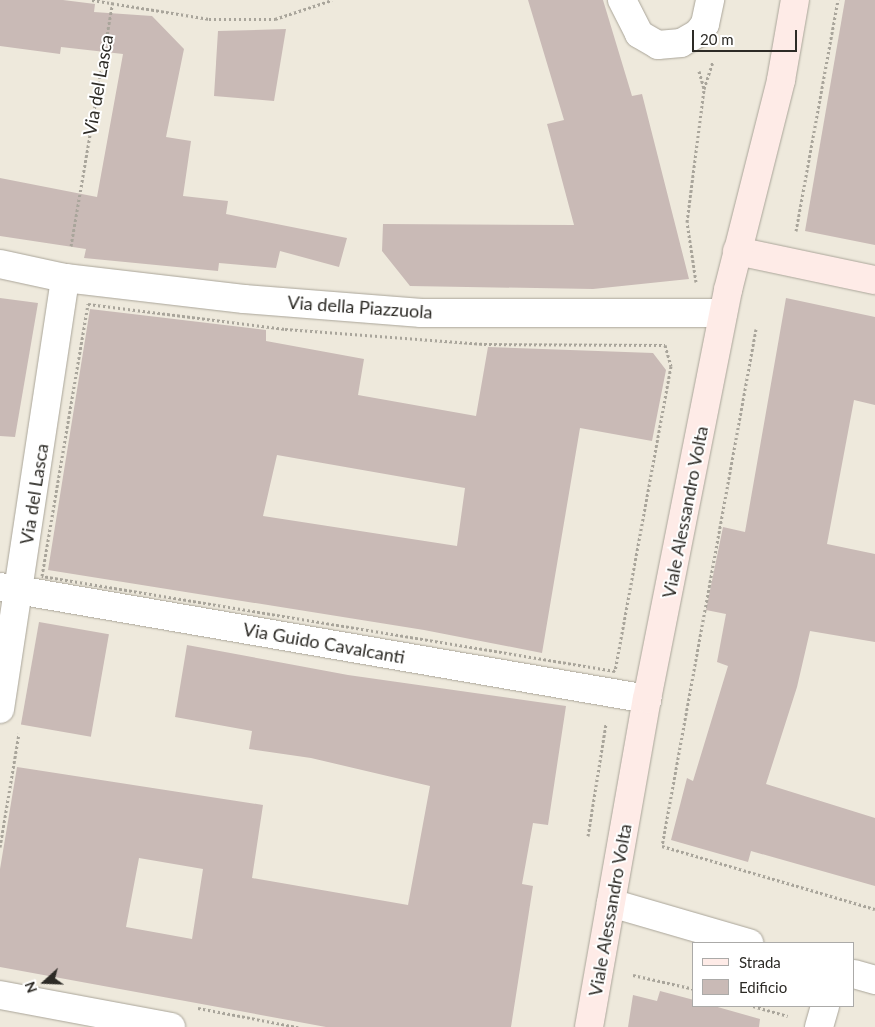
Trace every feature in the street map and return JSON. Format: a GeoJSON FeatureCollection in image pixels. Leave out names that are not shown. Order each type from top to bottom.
{"type":"FeatureCollection","features":[{"type":"Feature","properties":{"kind":"main road","name":"Viale Alessandro Volta"},"geometry":{"type":"LineString","coordinates":[[589,1027],[647,698],[724,313],[737,250],[782,80],[795,0]]}},
{"type":"Feature","properties":{"kind":"main road"},"geometry":{"type":"LineString","coordinates":[[737,250],[875,280]]}},
{"type":"Feature","properties":{"kind":"street"},"geometry":{"type":"LineString","coordinates":[[622,0],[638,34],[658,45],[681,43],[698,33],[705,24],[710,0]]}},
{"type":"Feature","properties":{"kind":"street","name":"Via della Piazzuola"},"geometry":{"type":"LineString","coordinates":[[0,264],[66,278],[244,300],[421,313],[724,313]]}},
{"type":"Feature","properties":{"kind":"street","name":"Via del Lasca"},"geometry":{"type":"LineString","coordinates":[[0,709],[10,589],[66,278]]}},
{"type":"Feature","properties":{"kind":"street","name":"Via Guido Cavalcanti"},"geometry":{"type":"LineString","coordinates":[[10,589],[647,698]]}},
{"type":"Feature","properties":{"kind":"street"},"geometry":{"type":"LineString","coordinates":[[611,903],[746,942]]}},
{"type":"Feature","properties":{"kind":"street"},"geometry":{"type":"LineString","coordinates":[[855,974],[875,980]]}},
{"type":"Feature","properties":{"kind":"street"},"geometry":{"type":"LineString","coordinates":[[0,994],[171,1027]]}},
{"type":"Feature","properties":{"kind":"street"},"geometry":{"type":"LineString","coordinates":[[819,1027],[825,1007]]}},
{"type":"Feature","properties":{"kind":"path"},"geometry":{"type":"LineString","coordinates":[[92,0],[208,19],[276,19],[332,0]]}},
{"type":"Feature","properties":{"kind":"path"},"geometry":{"type":"LineString","coordinates":[[795,238],[838,0]]}},
{"type":"Feature","properties":{"kind":"path","name":"Via del Lasca"},"geometry":{"type":"LineString","coordinates":[[70,249],[113,2]]}},
{"type":"Feature","properties":{"kind":"path"},"geometry":{"type":"LineString","coordinates":[[696,283],[687,222],[704,89],[715,54]]}},
{"type":"Feature","properties":{"kind":"path"},"geometry":{"type":"LineString","coordinates":[[87,311],[42,576],[615,671],[671,366],[665,345]]}},
{"type":"Feature","properties":{"kind":"path"},"geometry":{"type":"LineString","coordinates":[[756,326],[662,846],[875,910]]}},
{"type":"Feature","properties":{"kind":"path"},"geometry":{"type":"LineString","coordinates":[[632,982],[633,973],[692,988]]}},
{"type":"Feature","properties":{"kind":"path"},"geometry":{"type":"LineString","coordinates":[[757,1007],[794,1017]]}},
{"type":"Feature","properties":{"kind":"building"},"geometry":{"type":"Polygon","coordinates":[[[0,0],[63,0],[95,4],[94,12],[152,16],[184,49],[166,137],[191,141],[183,196],[228,201],[226,214],[347,238],[339,267],[280,251],[276,268],[219,263],[218,271],[84,258],[86,249],[0,236],[0,178],[97,197],[123,54],[61,47],[60,54],[0,46],[0,0]]]}},
{"type":"Feature","properties":{"kind":"building"},"geometry":{"type":"Polygon","coordinates":[[[528,0],[603,0],[632,96],[642,94],[689,279],[593,289],[410,286],[382,251],[383,224],[574,225],[547,124],[564,120],[528,0]]]}},
{"type":"Feature","properties":{"kind":"building"},"geometry":{"type":"Polygon","coordinates":[[[845,0],[875,0],[875,245],[805,231],[845,0]]]}},
{"type":"Feature","properties":{"kind":"building"},"geometry":{"type":"Polygon","coordinates":[[[286,29],[274,101],[214,96],[218,31],[286,29]]]}},
{"type":"Feature","properties":{"kind":"building"},"geometry":{"type":"Polygon","coordinates":[[[0,298],[38,303],[15,437],[0,436],[0,298]]]}},
{"type":"Feature","properties":{"kind":"building"},"geometry":{"type":"Polygon","coordinates":[[[786,298],[875,317],[875,405],[854,400],[827,544],[875,554],[875,642],[810,631],[797,687],[766,784],[875,818],[875,886],[751,851],[748,862],[671,840],[687,778],[693,781],[728,666],[717,662],[726,614],[706,610],[723,527],[745,532],[786,298]]]}},
{"type":"Feature","properties":{"kind":"building"},"geometry":{"type":"Polygon","coordinates":[[[90,309],[266,330],[266,341],[364,359],[358,395],[476,416],[488,347],[653,353],[666,370],[652,441],[580,428],[542,653],[424,630],[48,570],[90,309]],[[277,455],[263,516],[457,546],[465,488],[277,455]]]}},
{"type":"Feature","properties":{"kind":"building"},"geometry":{"type":"Polygon","coordinates":[[[39,622],[109,634],[91,737],[21,724],[39,622]]]}},
{"type":"Feature","properties":{"kind":"building"},"geometry":{"type":"Polygon","coordinates":[[[187,645],[348,675],[566,706],[548,825],[533,823],[522,884],[533,886],[511,1027],[326,1027],[0,967],[0,869],[17,767],[263,805],[252,878],[408,905],[430,786],[311,758],[249,749],[252,731],[175,717],[187,645]],[[139,858],[126,927],[192,939],[203,869],[139,858]]]}},
{"type":"Feature","properties":{"kind":"building"},"geometry":{"type":"Polygon","coordinates":[[[660,991],[692,999],[692,1007],[718,1007],[760,1019],[759,1027],[628,1027],[633,995],[657,1001],[660,991]]]}}]}
